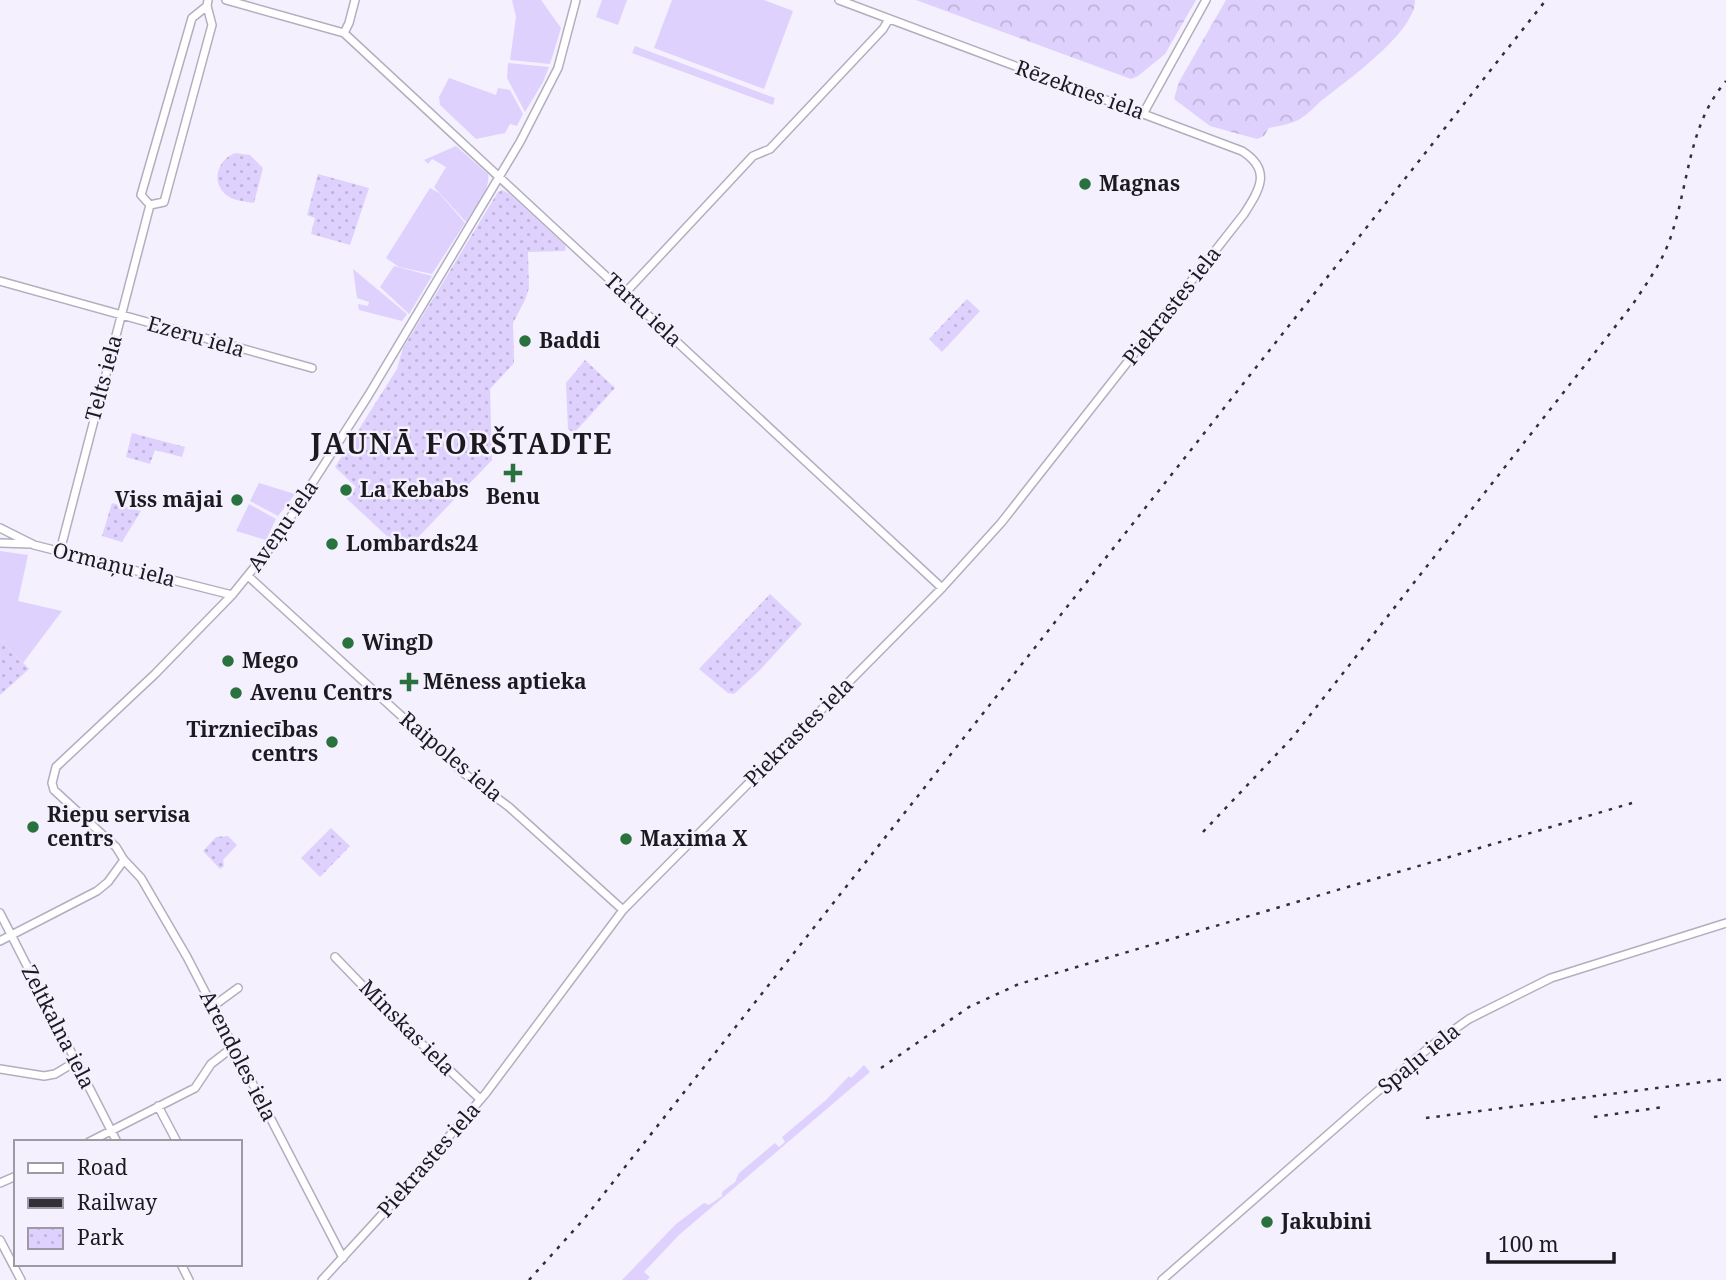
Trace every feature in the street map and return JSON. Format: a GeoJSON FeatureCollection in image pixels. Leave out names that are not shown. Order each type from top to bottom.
{"type":"FeatureCollection","features":[{"type":"Feature","properties":{"kind":"street"},"geometry":{"type":"LineString","coordinates":[[226,0],[344,33],[355,0]]}},
{"type":"Feature","properties":{"kind":"street","name":"Aveņu iela"},"geometry":{"type":"LineString","coordinates":[[124,860],[116,847],[54,790],[52,783],[56,767],[117,711],[232,595],[274,543],[304,499],[500,177],[558,68],[576,0]]}},
{"type":"Feature","properties":{"kind":"street","name":"Rēzeknes iela"},"geometry":{"type":"LineString","coordinates":[[839,0],[1242,151],[1258,164],[1262,174]]}},
{"type":"Feature","properties":{"kind":"street"},"geometry":{"type":"LineString","coordinates":[[1143,114],[1206,0]]}},
{"type":"Feature","properties":{"kind":"street","name":"Telts iela"},"geometry":{"type":"LineString","coordinates":[[150,205],[141,195],[192,18],[207,3]]}},
{"type":"Feature","properties":{"kind":"street","name":"Telts iela"},"geometry":{"type":"LineString","coordinates":[[150,205],[164,202],[212,25],[207,3]]}},
{"type":"Feature","properties":{"kind":"street"},"geometry":{"type":"LineString","coordinates":[[625,293],[753,156],[769,149],[883,29],[889,19]]}},
{"type":"Feature","properties":{"kind":"street","name":"Tartu iela"},"geometry":{"type":"LineString","coordinates":[[344,33],[942,588]]}},
{"type":"Feature","properties":{"kind":"street","name":"Piekrastes iela"},"geometry":{"type":"LineString","coordinates":[[322,1280],[480,1099],[622,910],[942,588],[1001,523],[1244,214],[1254,199],[1262,174]]}},
{"type":"Feature","properties":{"kind":"street","name":"Telts iela"},"geometry":{"type":"LineString","coordinates":[[60,551],[150,205]]}},
{"type":"Feature","properties":{"kind":"street","name":"Ezeru iela"},"geometry":{"type":"LineString","coordinates":[[0,281],[312,368]]}},
{"type":"Feature","properties":{"kind":"street","name":"Ormaņu iela"},"geometry":{"type":"LineString","coordinates":[[0,530],[22,537],[34,545],[232,595]]}},
{"type":"Feature","properties":{"kind":"street"},"geometry":{"type":"LineString","coordinates":[[0,543],[34,545]]}},
{"type":"Feature","properties":{"kind":"street","name":"Raipoles iela"},"geometry":{"type":"LineString","coordinates":[[248,576],[465,774],[509,807],[622,910]]}},
{"type":"Feature","properties":{"kind":"street"},"geometry":{"type":"LineString","coordinates":[[0,941],[97,891],[108,882],[124,860]]}},
{"type":"Feature","properties":{"kind":"street","name":"Arendoles iela"},"geometry":{"type":"LineString","coordinates":[[124,860],[141,878],[212,1007],[343,1258]]}},
{"type":"Feature","properties":{"kind":"street","name":"Zeltkalna iela"},"geometry":{"type":"LineString","coordinates":[[0,913],[116,1140]]}},
{"type":"Feature","properties":{"kind":"street","name":"Spaļu iela"},"geometry":{"type":"LineString","coordinates":[[1162,1280],[1365,1102],[1431,1046],[1469,1019],[1551,978],[1726,923]]}},
{"type":"Feature","properties":{"kind":"street","name":"Minskas iela"},"geometry":{"type":"LineString","coordinates":[[335,957],[387,1011],[480,1099]]}},
{"type":"Feature","properties":{"kind":"street"},"geometry":{"type":"LineString","coordinates":[[212,1007],[238,988]]}},
{"type":"Feature","properties":{"kind":"street"},"geometry":{"type":"LineString","coordinates":[[93,1140],[195,1088],[211,1064],[233,1047]]}},
{"type":"Feature","properties":{"kind":"street"},"geometry":{"type":"LineString","coordinates":[[0,1069],[44,1076],[55,1074],[75,1062]]}},
{"type":"Feature","properties":{"kind":"street"},"geometry":{"type":"LineString","coordinates":[[158,1106],[176,1140]]}},
{"type":"Feature","properties":{"kind":"street"},"geometry":{"type":"LineString","coordinates":[[0,1240],[20,1280]]}},
{"type":"Feature","properties":{"kind":"green space"},"geometry":{"type":"Polygon","coordinates":[[[512,0],[541,0],[561,28],[550,64],[510,60],[516,17],[512,0]]]}},
{"type":"Feature","properties":{"kind":"green space"},"geometry":{"type":"Polygon","coordinates":[[[602,0],[627,0],[618,25],[596,17],[602,0]]]}},
{"type":"Feature","properties":{"kind":"green space"},"geometry":{"type":"Polygon","coordinates":[[[672,0],[764,0],[793,11],[764,89],[654,48],[672,0]]]}},
{"type":"Feature","properties":{"kind":"green space"},"geometry":{"type":"Polygon","coordinates":[[[916,0],[1196,0],[1165,54],[1131,79],[916,0]]]}},
{"type":"Feature","properties":{"kind":"green space"},"geometry":{"type":"Polygon","coordinates":[[[1226,0],[1415,0],[1412,13],[1404,27],[1362,69],[1303,117],[1289,124],[1269,128],[1264,136],[1257,139],[1210,126],[1174,99],[1179,82],[1226,0]]]}},
{"type":"Feature","properties":{"kind":"green space"},"geometry":{"type":"Polygon","coordinates":[[[635,46],[775,98],[773,105],[632,53],[635,46]]]}},
{"type":"Feature","properties":{"kind":"green space"},"geometry":{"type":"Polygon","coordinates":[[[508,63],[549,67],[525,112],[507,78],[508,63]]]}},
{"type":"Feature","properties":{"kind":"green space"},"geometry":{"type":"Polygon","coordinates":[[[449,78],[496,95],[498,88],[510,90],[523,114],[517,126],[510,124],[505,133],[476,139],[440,105],[439,97],[449,78]]]}},
{"type":"Feature","properties":{"kind":"green space"},"geometry":{"type":"Polygon","coordinates":[[[456,146],[488,174],[487,186],[466,222],[434,187],[446,167],[432,159],[428,164],[424,160],[456,146]]]}},
{"type":"Feature","properties":{"kind":"green space"},"geometry":{"type":"Polygon","coordinates":[[[235,153],[250,155],[263,168],[254,203],[231,198],[220,187],[219,168],[235,153]]]}},
{"type":"Feature","properties":{"kind":"green space"},"geometry":{"type":"Polygon","coordinates":[[[318,174],[369,188],[350,245],[311,234],[315,218],[307,215],[318,174]]]}},
{"type":"Feature","properties":{"kind":"green space"},"geometry":{"type":"Polygon","coordinates":[[[430,188],[439,193],[465,223],[432,274],[399,267],[386,258],[430,188]]]}},
{"type":"Feature","properties":{"kind":"green space"},"geometry":{"type":"Polygon","coordinates":[[[502,190],[510,194],[565,245],[566,249],[528,252],[529,288],[513,323],[514,363],[490,389],[492,460],[404,552],[346,498],[356,487],[335,467],[397,369],[403,348],[498,192],[502,190]]]}},
{"type":"Feature","properties":{"kind":"green space"},"geometry":{"type":"Polygon","coordinates":[[[394,266],[432,276],[409,314],[380,287],[394,266]]]}},
{"type":"Feature","properties":{"kind":"green space"},"geometry":{"type":"Polygon","coordinates":[[[353,269],[407,314],[402,321],[359,310],[358,304],[368,306],[369,302],[357,298],[353,269]]]}},
{"type":"Feature","properties":{"kind":"green space"},"geometry":{"type":"Polygon","coordinates":[[[967,299],[980,311],[942,352],[929,339],[967,299]]]}},
{"type":"Feature","properties":{"kind":"green space"},"geometry":{"type":"Polygon","coordinates":[[[585,360],[615,388],[574,433],[568,429],[566,383],[585,360]]]}},
{"type":"Feature","properties":{"kind":"green space"},"geometry":{"type":"Polygon","coordinates":[[[132,433],[185,447],[182,457],[155,450],[150,464],[126,457],[132,433]]]}},
{"type":"Feature","properties":{"kind":"green space"},"geometry":{"type":"Polygon","coordinates":[[[259,483],[295,494],[278,516],[250,501],[259,483]]]}},
{"type":"Feature","properties":{"kind":"green space"},"geometry":{"type":"Polygon","coordinates":[[[112,503],[141,511],[122,542],[102,536],[112,503]]]}},
{"type":"Feature","properties":{"kind":"green space"},"geometry":{"type":"Polygon","coordinates":[[[249,504],[276,519],[266,540],[236,531],[249,504]]]}},
{"type":"Feature","properties":{"kind":"green space"},"geometry":{"type":"Polygon","coordinates":[[[0,551],[28,555],[18,601],[62,611],[23,663],[0,639],[0,551]]]}},
{"type":"Feature","properties":{"kind":"green space"},"geometry":{"type":"Polygon","coordinates":[[[770,594],[802,624],[760,670],[734,694],[728,693],[699,669],[770,594]]]}},
{"type":"Feature","properties":{"kind":"green space"},"geometry":{"type":"Polygon","coordinates":[[[0,639],[29,669],[0,695],[0,639]]]}},
{"type":"Feature","properties":{"kind":"green space"},"geometry":{"type":"Polygon","coordinates":[[[331,828],[350,846],[320,877],[301,858],[331,828]]]}},
{"type":"Feature","properties":{"kind":"green space"},"geometry":{"type":"Polygon","coordinates":[[[228,836],[237,845],[223,860],[224,866],[220,869],[203,851],[216,837],[228,836]]]}},
{"type":"Feature","properties":{"kind":"green space"},"geometry":{"type":"Polygon","coordinates":[[[864,1065],[870,1072],[679,1235],[644,1272],[650,1277],[647,1280],[622,1280],[676,1224],[704,1203],[709,1205],[722,1196],[722,1192],[735,1182],[739,1173],[775,1143],[779,1147],[785,1142],[782,1137],[864,1065]]]}},
{"type":"Feature","properties":{"kind":"railway"},"geometry":{"type":"LineString","coordinates":[[529,1280],[584,1219],[1546,0]]}},
{"type":"Feature","properties":{"kind":"railway"},"geometry":{"type":"LineString","coordinates":[[1203,832],[1292,738],[1633,304],[1669,243],[1697,134],[1704,116],[1726,81]]}},
{"type":"Feature","properties":{"kind":"railway"},"geometry":{"type":"LineString","coordinates":[[881,1068],[969,1007],[1019,984],[1632,803]]}},
{"type":"Feature","properties":{"kind":"railway"},"geometry":{"type":"LineString","coordinates":[[1426,1118],[1726,1079]]}},
{"type":"Feature","properties":{"kind":"railway"},"geometry":{"type":"LineString","coordinates":[[1594,1117],[1664,1107]]}},
{"type":"Feature","properties":{"kind":"place","name":"Magnas"},"geometry":{"type":"Point","coordinates":[1085,184]}},
{"type":"Feature","properties":{"kind":"place","name":"Baddi"},"geometry":{"type":"Point","coordinates":[525,341]}},
{"type":"Feature","properties":{"kind":"place","name":"Benu"},"geometry":{"type":"Point","coordinates":[513,473]}},
{"type":"Feature","properties":{"kind":"place","name":"La Kebabs"},"geometry":{"type":"Point","coordinates":[346,490]}},
{"type":"Feature","properties":{"kind":"place","name":"Viss mājai"},"geometry":{"type":"Point","coordinates":[237,500]}},
{"type":"Feature","properties":{"kind":"place","name":"Lombards24"},"geometry":{"type":"Point","coordinates":[332,544]}},
{"type":"Feature","properties":{"kind":"place","name":"WingD"},"geometry":{"type":"Point","coordinates":[348,643]}},
{"type":"Feature","properties":{"kind":"place","name":"Mego"},"geometry":{"type":"Point","coordinates":[228,661]}},
{"type":"Feature","properties":{"kind":"place","name":"Mēness aptieka"},"geometry":{"type":"Point","coordinates":[409,682]}},
{"type":"Feature","properties":{"kind":"place","name":"Avenu Centrs"},"geometry":{"type":"Point","coordinates":[236,693]}},
{"type":"Feature","properties":{"kind":"place","name":"Tirzniecības centrs"},"geometry":{"type":"Point","coordinates":[332,742]}},
{"type":"Feature","properties":{"kind":"place","name":"Riepu servisa centrs"},"geometry":{"type":"Point","coordinates":[33,827]}},
{"type":"Feature","properties":{"kind":"place","name":"Maxima X"},"geometry":{"type":"Point","coordinates":[626,839]}},
{"type":"Feature","properties":{"kind":"place","name":"Jakubini"},"geometry":{"type":"Point","coordinates":[1267,1222]}},
{"type":"Feature","properties":{"kind":"district","name":"JAUNĀ FORŠTADTE"},"geometry":{"type":"Point","coordinates":[462,444]}}]}
